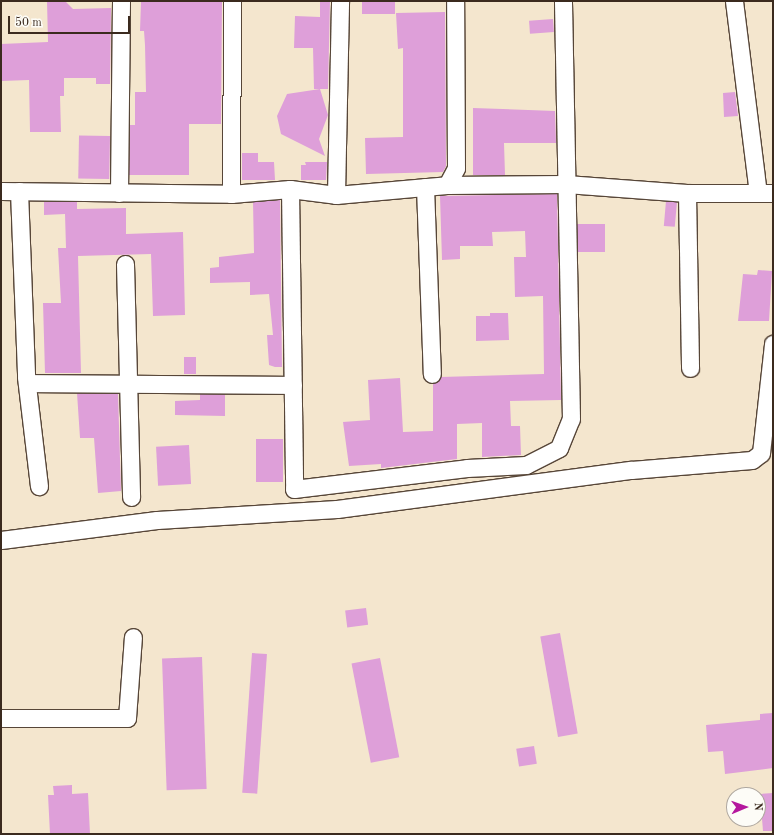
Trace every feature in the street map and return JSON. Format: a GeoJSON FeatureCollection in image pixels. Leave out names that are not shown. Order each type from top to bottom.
{"type":"FeatureCollection","features":[{"type":"Feature","properties":{"kind":"street"},"geometry":{"type":"LineString","coordinates":[[119,192],[121,1]]}},
{"type":"Feature","properties":{"kind":"street"},"geometry":{"type":"LineString","coordinates":[[230,194],[232,1]]}},
{"type":"Feature","properties":{"kind":"street"},"geometry":{"type":"LineString","coordinates":[[336,195],[340,1]]}},
{"type":"Feature","properties":{"kind":"street"},"geometry":{"type":"LineString","coordinates":[[448,185],[456,168],[455,1]]}},
{"type":"Feature","properties":{"kind":"street"},"geometry":{"type":"LineString","coordinates":[[290,189],[294,489],[467,468],[526,465],[559,448],[571,419],[563,1]]}},
{"type":"Feature","properties":{"kind":"street"},"geometry":{"type":"LineString","coordinates":[[1,191],[230,194],[290,189],[336,195],[448,185],[566,184],[687,193],[765,193],[734,1]]}},
{"type":"Feature","properties":{"kind":"street"},"geometry":{"type":"LineString","coordinates":[[425,187],[432,374]]}},
{"type":"Feature","properties":{"kind":"street"},"geometry":{"type":"LineString","coordinates":[[19,191],[27,383],[39,486]]}},
{"type":"Feature","properties":{"kind":"street"},"geometry":{"type":"LineString","coordinates":[[687,193],[690,368]]}},
{"type":"Feature","properties":{"kind":"street"},"geometry":{"type":"LineString","coordinates":[[125,264],[126,384],[130,497]]}},
{"type":"Feature","properties":{"kind":"street"},"geometry":{"type":"LineString","coordinates":[[1,540],[157,520],[337,509],[631,470],[752,460],[761,453],[767,443],[773,344]]}},
{"type":"Feature","properties":{"kind":"street"},"geometry":{"type":"LineString","coordinates":[[27,383],[293,385]]}},
{"type":"Feature","properties":{"kind":"street"},"geometry":{"type":"LineString","coordinates":[[1,718],[126,718],[133,637]]}},
{"type":"Feature","properties":{"kind":"building"},"geometry":{"type":"Polygon","coordinates":[[[47,1],[65,1],[73,9],[111,8],[110,84],[96,84],[96,78],[64,78],[64,96],[60,96],[61,132],[30,132],[29,80],[1,81],[1,44],[48,42],[47,1]]]}},
{"type":"Feature","properties":{"kind":"building"},"geometry":{"type":"Polygon","coordinates":[[[141,1],[222,1],[221,124],[189,124],[189,175],[129,175],[130,125],[135,125],[135,92],[146,92],[144,31],[140,31],[141,1]]]}},
{"type":"Feature","properties":{"kind":"building"},"geometry":{"type":"Polygon","coordinates":[[[320,1],[330,1],[328,89],[314,89],[313,48],[294,48],[295,16],[320,17],[320,1]]]}},
{"type":"Feature","properties":{"kind":"building"},"geometry":{"type":"Polygon","coordinates":[[[362,1],[395,1],[395,14],[362,14],[362,1]]]}},
{"type":"Feature","properties":{"kind":"building"},"geometry":{"type":"Polygon","coordinates":[[[445,12],[446,166],[443,172],[366,174],[365,138],[403,137],[403,48],[398,49],[396,13],[445,12]]]}},
{"type":"Feature","properties":{"kind":"building"},"geometry":{"type":"Polygon","coordinates":[[[553,19],[554,32],[530,34],[529,21],[553,19]]]}},
{"type":"Feature","properties":{"kind":"building"},"geometry":{"type":"Polygon","coordinates":[[[320,89],[328,115],[319,139],[325,156],[281,134],[277,116],[287,94],[320,89]]]}},
{"type":"Feature","properties":{"kind":"building"},"geometry":{"type":"Polygon","coordinates":[[[735,92],[738,116],[724,117],[723,93],[735,92]]]}},
{"type":"Feature","properties":{"kind":"building"},"geometry":{"type":"Polygon","coordinates":[[[473,108],[555,111],[556,143],[504,143],[505,175],[473,175],[473,108]]]}},
{"type":"Feature","properties":{"kind":"building"},"geometry":{"type":"Polygon","coordinates":[[[79,135],[110,136],[109,179],[78,178],[79,135]]]}},
{"type":"Feature","properties":{"kind":"building"},"geometry":{"type":"Polygon","coordinates":[[[242,153],[258,153],[258,162],[274,162],[275,180],[242,180],[242,153]]]}},
{"type":"Feature","properties":{"kind":"building"},"geometry":{"type":"Polygon","coordinates":[[[305,162],[327,162],[326,180],[301,180],[301,165],[306,165],[305,162]]]}},
{"type":"Feature","properties":{"kind":"building"},"geometry":{"type":"Polygon","coordinates":[[[557,194],[561,400],[510,401],[511,426],[520,426],[521,455],[482,457],[482,423],[457,424],[457,459],[381,468],[381,464],[349,466],[343,422],[370,420],[368,380],[400,378],[403,432],[433,431],[433,384],[441,377],[544,374],[543,296],[515,297],[514,257],[526,257],[525,231],[492,232],[493,246],[460,246],[460,259],[442,260],[440,196],[557,194]]]}},
{"type":"Feature","properties":{"kind":"building"},"geometry":{"type":"Polygon","coordinates":[[[280,200],[282,367],[275,367],[269,365],[267,335],[273,335],[269,294],[250,295],[250,282],[210,283],[210,268],[219,267],[219,257],[254,253],[253,202],[280,200]]]}},
{"type":"Feature","properties":{"kind":"building"},"geometry":{"type":"Polygon","coordinates":[[[666,201],[677,202],[675,227],[664,226],[666,201]]]}},
{"type":"Feature","properties":{"kind":"building"},"geometry":{"type":"Polygon","coordinates":[[[44,202],[77,202],[77,209],[126,208],[126,234],[183,232],[185,315],[153,316],[151,254],[78,256],[81,373],[45,373],[43,303],[61,303],[58,248],[66,248],[65,214],[44,215],[44,202]]]}},
{"type":"Feature","properties":{"kind":"building"},"geometry":{"type":"Polygon","coordinates":[[[577,224],[605,224],[605,252],[577,252],[577,224]]]}},
{"type":"Feature","properties":{"kind":"building"},"geometry":{"type":"Polygon","coordinates":[[[758,270],[772,271],[769,321],[738,321],[743,274],[757,275],[758,270]]]}},
{"type":"Feature","properties":{"kind":"building"},"geometry":{"type":"Polygon","coordinates":[[[490,313],[508,313],[509,340],[476,341],[476,316],[490,316],[490,313]]]}},
{"type":"Feature","properties":{"kind":"building"},"geometry":{"type":"Polygon","coordinates":[[[184,357],[196,357],[196,374],[184,374],[184,357]]]}},
{"type":"Feature","properties":{"kind":"building"},"geometry":{"type":"Polygon","coordinates":[[[77,393],[118,394],[121,491],[98,493],[94,438],[80,438],[77,393]]]}},
{"type":"Feature","properties":{"kind":"building"},"geometry":{"type":"Polygon","coordinates":[[[200,394],[225,394],[225,416],[175,415],[175,401],[200,400],[200,394]]]}},
{"type":"Feature","properties":{"kind":"building"},"geometry":{"type":"Polygon","coordinates":[[[256,439],[283,439],[283,482],[256,482],[256,439]]]}},
{"type":"Feature","properties":{"kind":"building"},"geometry":{"type":"Polygon","coordinates":[[[189,445],[191,484],[158,486],[156,447],[189,445]]]}},
{"type":"Feature","properties":{"kind":"building"},"geometry":{"type":"Polygon","coordinates":[[[366,608],[368,625],[347,627],[345,611],[366,608]]]}},
{"type":"Feature","properties":{"kind":"building"},"geometry":{"type":"Polygon","coordinates":[[[560,633],[578,733],[558,737],[540,636],[560,633]]]}},
{"type":"Feature","properties":{"kind":"building"},"geometry":{"type":"Polygon","coordinates":[[[252,653],[267,654],[257,794],[242,793],[252,653]]]}},
{"type":"Feature","properties":{"kind":"building"},"geometry":{"type":"Polygon","coordinates":[[[202,657],[207,789],[167,790],[162,658],[202,657]]]}},
{"type":"Feature","properties":{"kind":"building"},"geometry":{"type":"Polygon","coordinates":[[[380,658],[399,757],[371,763],[352,664],[380,658]]]}},
{"type":"Feature","properties":{"kind":"building"},"geometry":{"type":"Polygon","coordinates":[[[773,713],[773,768],[725,774],[723,751],[708,752],[706,725],[760,720],[760,714],[773,713]]]}},
{"type":"Feature","properties":{"kind":"building"},"geometry":{"type":"Polygon","coordinates":[[[534,746],[537,764],[519,767],[516,749],[534,746]]]}},
{"type":"Feature","properties":{"kind":"building"},"geometry":{"type":"Polygon","coordinates":[[[72,785],[72,794],[88,793],[90,834],[50,834],[48,795],[54,795],[53,786],[72,785]]]}},
{"type":"Feature","properties":{"kind":"building"},"geometry":{"type":"Polygon","coordinates":[[[773,793],[773,831],[763,831],[763,827],[766,827],[766,794],[773,793]]]}}]}
